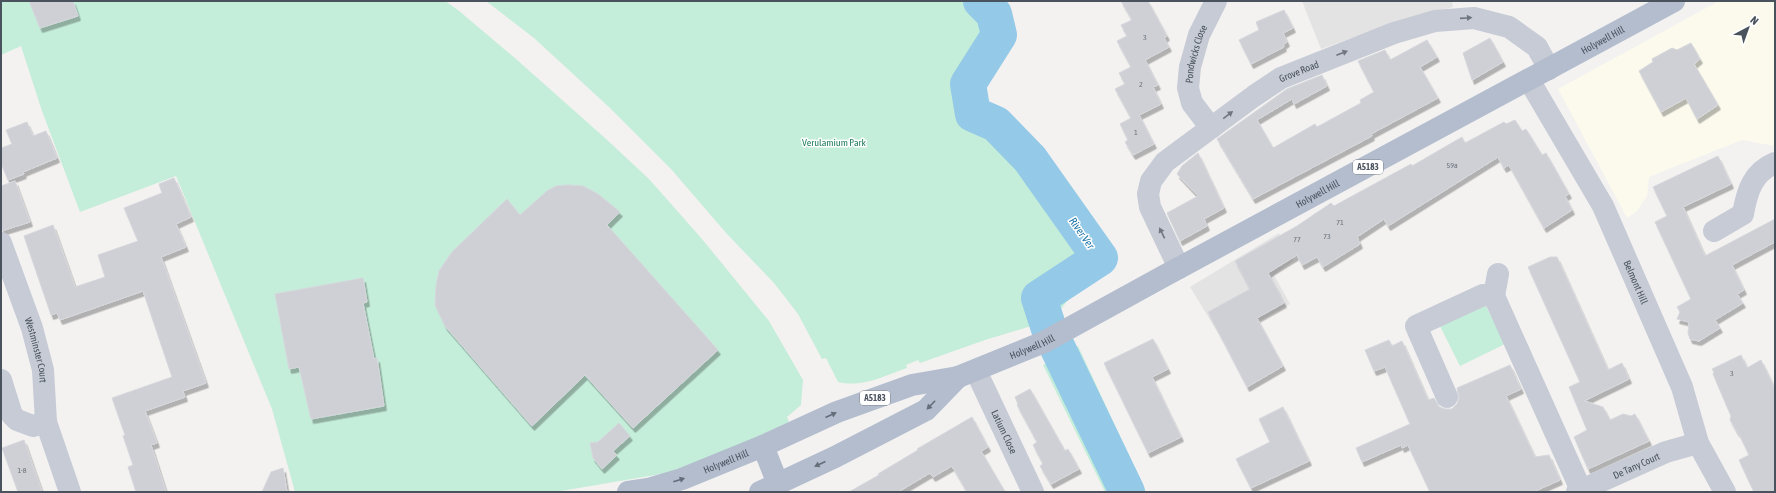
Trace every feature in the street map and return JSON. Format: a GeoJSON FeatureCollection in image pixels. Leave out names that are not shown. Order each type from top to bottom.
{"type":"FeatureCollection","features":[{"type":"Feature","properties":{"kind":"main road","name":"Holywell Hill"},"geometry":{"type":"LineString","coordinates":[[628,492],[648,489],[682,479],[763,446],[837,412],[912,385],[967,374],[1053,338],[1179,268],[1674,1]]}},
{"type":"Feature","properties":{"kind":"main road","name":"Holywell Hill"},"geometry":{"type":"LineString","coordinates":[[769,488],[926,410],[967,374]]}},
{"type":"Feature","properties":{"kind":"main road"},"geometry":{"type":"LineString","coordinates":[[763,446],[769,488]]}},
{"type":"Feature","properties":{"kind":"street","name":"Pondwicks Close"},"geometry":{"type":"LineString","coordinates":[[1211,128],[1192,103],[1188,88],[1190,67],[1199,35],[1216,1]]}},
{"type":"Feature","properties":{"kind":"street","name":"Grove Road"},"geometry":{"type":"LineString","coordinates":[[1179,268],[1150,207],[1148,194],[1151,181],[1165,162],[1254,96],[1281,78],[1394,32],[1435,21],[1474,18],[1509,27],[1537,47],[1549,69]]}},
{"type":"Feature","properties":{"kind":"street","name":"Belmont Hill"},"geometry":{"type":"LineString","coordinates":[[1528,80],[1602,206],[1682,387],[1698,443],[1725,492]]}},
{"type":"Feature","properties":{"kind":"street"},"geometry":{"type":"LineString","coordinates":[[1714,231],[1744,214],[1746,196],[1754,179],[1765,167],[1775,163]]}},
{"type":"Feature","properties":{"kind":"street","name":"Westminster Court"},"geometry":{"type":"LineString","coordinates":[[1,243],[8,286],[32,328],[43,370],[46,422],[70,492]]}},
{"type":"Feature","properties":{"kind":"street"},"geometry":{"type":"LineString","coordinates":[[1498,274],[1494,296],[1579,491]]}},
{"type":"Feature","properties":{"kind":"street"},"geometry":{"type":"LineString","coordinates":[[1447,397],[1416,326],[1483,295],[1494,296]]}},
{"type":"Feature","properties":{"kind":"street","name":"Latium Close"},"geometry":{"type":"LineString","coordinates":[[967,374],[1033,492]]}},
{"type":"Feature","properties":{"kind":"street"},"geometry":{"type":"LineString","coordinates":[[1,380],[12,415],[17,420],[33,426],[46,422]]}},
{"type":"Feature","properties":{"kind":"street","name":"De Tany Court"},"geometry":{"type":"LineString","coordinates":[[1579,491],[1666,452],[1698,443]]}},
{"type":"Feature","properties":{"kind":"shaded area"},"geometry":{"type":"Polygon","coordinates":[[[1302,1],[1452,1],[1453,7],[1373,30],[1321,49],[1302,1]]]}},
{"type":"Feature","properties":{"kind":"shaded area"},"geometry":{"type":"Polygon","coordinates":[[[1719,1],[1775,1],[1775,146],[1742,140],[1649,177],[1647,196],[1637,211],[1627,218],[1558,89],[1719,1]]]}},
{"type":"Feature","properties":{"kind":"shaded area"},"geometry":{"type":"Polygon","coordinates":[[[1279,233],[1289,254],[1292,254],[1293,261],[1274,275],[1290,304],[1223,341],[1190,287],[1279,233]]]}},
{"type":"Feature","properties":{"kind":"green space"},"geometry":{"type":"Polygon","coordinates":[[[1,1],[445,1],[458,10],[516,59],[605,138],[649,179],[702,239],[769,321],[803,380],[801,405],[787,417],[789,422],[744,443],[673,472],[555,492],[295,492],[272,409],[176,176],[80,212],[42,111],[21,46],[1,55],[1,1]]]}},
{"type":"Feature","properties":{"kind":"green space","name":"Verulamium Park"},"geometry":{"type":"Polygon","coordinates":[[[486,1],[981,1],[994,14],[999,35],[968,84],[973,114],[996,124],[1030,159],[1100,258],[1055,317],[1036,326],[985,340],[920,363],[918,360],[906,365],[907,368],[873,380],[856,383],[838,382],[826,358],[822,359],[798,314],[774,283],[727,234],[671,169],[610,108],[534,38],[486,1]]]}},
{"type":"Feature","properties":{"kind":"green space"},"geometry":{"type":"Polygon","coordinates":[[[1484,302],[1505,344],[1460,366],[1439,324],[1484,302]]]}},
{"type":"Feature","properties":{"kind":"green space"},"geometry":{"type":"Polygon","coordinates":[[[1078,346],[1146,492],[1105,492],[1043,365],[1078,346]]]}},
{"type":"Feature","properties":{"kind":"building"},"geometry":{"type":"Polygon","coordinates":[[[29,1],[73,1],[78,16],[40,28],[29,1]]]}},
{"type":"Feature","properties":{"kind":"building"},"geometry":{"type":"Polygon","coordinates":[[[1121,1],[1148,1],[1167,36],[1164,38],[1169,47],[1145,60],[1158,85],[1153,87],[1161,104],[1139,115],[1154,144],[1133,155],[1125,142],[1128,140],[1120,124],[1131,118],[1115,89],[1125,84],[1119,73],[1131,67],[1117,41],[1127,36],[1121,25],[1132,20],[1121,1]]]}},
{"type":"Feature","properties":{"kind":"building"},"geometry":{"type":"Polygon","coordinates":[[[1284,10],[1293,28],[1283,33],[1287,42],[1283,45],[1284,47],[1251,64],[1239,40],[1259,30],[1256,22],[1284,10]]]}},
{"type":"Feature","properties":{"kind":"building"},"geometry":{"type":"Polygon","coordinates":[[[1490,38],[1503,62],[1472,80],[1463,53],[1490,38]]]}},
{"type":"Feature","properties":{"kind":"building"},"geometry":{"type":"Polygon","coordinates":[[[1427,40],[1437,57],[1420,67],[1438,98],[1371,134],[1372,136],[1253,199],[1217,139],[1287,89],[1322,75],[1327,86],[1294,104],[1292,99],[1257,120],[1273,148],[1315,124],[1317,127],[1361,103],[1360,100],[1374,92],[1358,61],[1385,50],[1390,60],[1427,40]]]}},
{"type":"Feature","properties":{"kind":"building"},"geometry":{"type":"Polygon","coordinates":[[[1691,43],[1700,59],[1694,64],[1718,105],[1697,119],[1686,98],[1661,112],[1639,71],[1653,62],[1652,59],[1672,48],[1677,50],[1691,43]]]}},
{"type":"Feature","properties":{"kind":"building"},"geometry":{"type":"Polygon","coordinates":[[[1515,120],[1522,131],[1526,129],[1542,155],[1546,153],[1569,194],[1565,196],[1572,210],[1544,228],[1509,165],[1504,168],[1498,157],[1388,226],[1384,219],[1357,237],[1360,244],[1323,267],[1317,257],[1302,265],[1297,255],[1268,273],[1284,303],[1257,318],[1283,366],[1247,387],[1208,312],[1250,289],[1235,261],[1297,226],[1331,203],[1334,206],[1411,164],[1412,166],[1462,137],[1465,143],[1504,122],[1506,124],[1515,120]]]}},
{"type":"Feature","properties":{"kind":"building"},"geometry":{"type":"Polygon","coordinates":[[[27,122],[33,136],[46,131],[57,158],[8,180],[1,163],[1,148],[12,144],[6,130],[27,122]]]}},
{"type":"Feature","properties":{"kind":"building"},"geometry":{"type":"Polygon","coordinates":[[[1198,153],[1224,208],[1204,219],[1207,226],[1180,241],[1167,213],[1198,196],[1177,174],[1182,166],[1198,153]]]}},
{"type":"Feature","properties":{"kind":"building"},"geometry":{"type":"Polygon","coordinates":[[[1718,156],[1731,184],[1683,207],[1705,256],[1775,219],[1775,242],[1732,265],[1744,290],[1737,294],[1743,303],[1715,320],[1720,328],[1699,341],[1690,339],[1688,333],[1689,322],[1677,319],[1680,312],[1677,307],[1691,299],[1655,222],[1667,216],[1653,187],[1718,156]]]}},
{"type":"Feature","properties":{"kind":"building"},"geometry":{"type":"Polygon","coordinates":[[[174,178],[191,217],[176,224],[186,247],[161,257],[206,383],[183,391],[185,397],[145,411],[157,443],[151,445],[166,492],[136,492],[128,467],[133,465],[123,436],[125,435],[112,398],[172,377],[143,291],[60,320],[57,313],[51,315],[24,236],[53,225],[75,287],[105,277],[98,255],[138,241],[124,208],[162,193],[159,184],[174,178]]]}},
{"type":"Feature","properties":{"kind":"building"},"geometry":{"type":"Polygon","coordinates":[[[15,181],[30,222],[1,231],[1,186],[15,181]]]}},
{"type":"Feature","properties":{"kind":"building"},"geometry":{"type":"Polygon","coordinates":[[[556,186],[583,186],[598,194],[620,212],[607,225],[718,350],[633,428],[585,375],[532,426],[445,326],[435,305],[436,286],[439,271],[452,252],[507,199],[520,215],[547,191],[556,186]]]}},
{"type":"Feature","properties":{"kind":"building"},"geometry":{"type":"Polygon","coordinates":[[[1550,257],[1557,257],[1608,370],[1622,363],[1629,379],[1584,401],[1603,407],[1610,420],[1623,414],[1631,416],[1635,414],[1649,441],[1588,469],[1574,437],[1587,430],[1569,387],[1580,382],[1528,267],[1550,257]]]}},
{"type":"Feature","properties":{"kind":"building"},"geometry":{"type":"Polygon","coordinates":[[[363,278],[367,302],[363,303],[374,359],[377,358],[384,406],[311,419],[299,367],[289,369],[275,294],[363,278]]]}},
{"type":"Feature","properties":{"kind":"building"},"geometry":{"type":"Polygon","coordinates":[[[1153,339],[1168,369],[1152,377],[1181,437],[1148,453],[1104,363],[1153,339]]]}},
{"type":"Feature","properties":{"kind":"building"},"geometry":{"type":"Polygon","coordinates":[[[1389,340],[1392,346],[1402,341],[1428,400],[1434,398],[1439,407],[1445,409],[1452,409],[1457,404],[1459,398],[1457,388],[1510,365],[1521,389],[1506,396],[1535,457],[1549,455],[1560,480],[1533,492],[1430,492],[1408,445],[1402,448],[1401,445],[1362,462],[1356,448],[1410,424],[1385,367],[1374,371],[1365,350],[1389,340]]]}},
{"type":"Feature","properties":{"kind":"building"},"geometry":{"type":"Polygon","coordinates":[[[1741,355],[1747,368],[1761,360],[1775,389],[1775,492],[1754,492],[1739,460],[1749,455],[1739,434],[1730,420],[1731,416],[1713,374],[1714,372],[1712,369],[1741,355]]]}},
{"type":"Feature","properties":{"kind":"building"},"geometry":{"type":"Polygon","coordinates":[[[1030,389],[1065,451],[1068,449],[1079,469],[1051,484],[1040,466],[1043,464],[1033,445],[1037,442],[1017,405],[1018,404],[1015,397],[1030,389]]]}},
{"type":"Feature","properties":{"kind":"building"},"geometry":{"type":"Polygon","coordinates":[[[1283,407],[1309,461],[1251,488],[1236,459],[1270,442],[1259,419],[1283,407]]]}},
{"type":"Feature","properties":{"kind":"building"},"geometry":{"type":"Polygon","coordinates":[[[972,417],[988,447],[981,451],[1005,492],[967,492],[952,466],[933,477],[930,473],[898,492],[849,492],[879,475],[878,474],[918,450],[917,449],[972,417]]]}},
{"type":"Feature","properties":{"kind":"building"},"geometry":{"type":"Polygon","coordinates":[[[619,423],[630,436],[613,451],[617,455],[602,469],[593,458],[590,443],[598,442],[619,423]]]}},
{"type":"Feature","properties":{"kind":"building"},"geometry":{"type":"Polygon","coordinates":[[[24,440],[42,492],[18,492],[2,448],[24,440]]]}},
{"type":"Feature","properties":{"kind":"building"},"geometry":{"type":"Polygon","coordinates":[[[283,468],[287,492],[262,492],[271,472],[283,468]]]}},
{"type":"Feature","properties":{"kind":"waterway","name":"River Ver"},"geometry":{"type":"LineString","coordinates":[[981,1],[994,14],[999,35],[968,84],[973,114],[996,124],[1030,159],[1100,258],[1039,298],[1050,332],[1127,492]]}}]}
